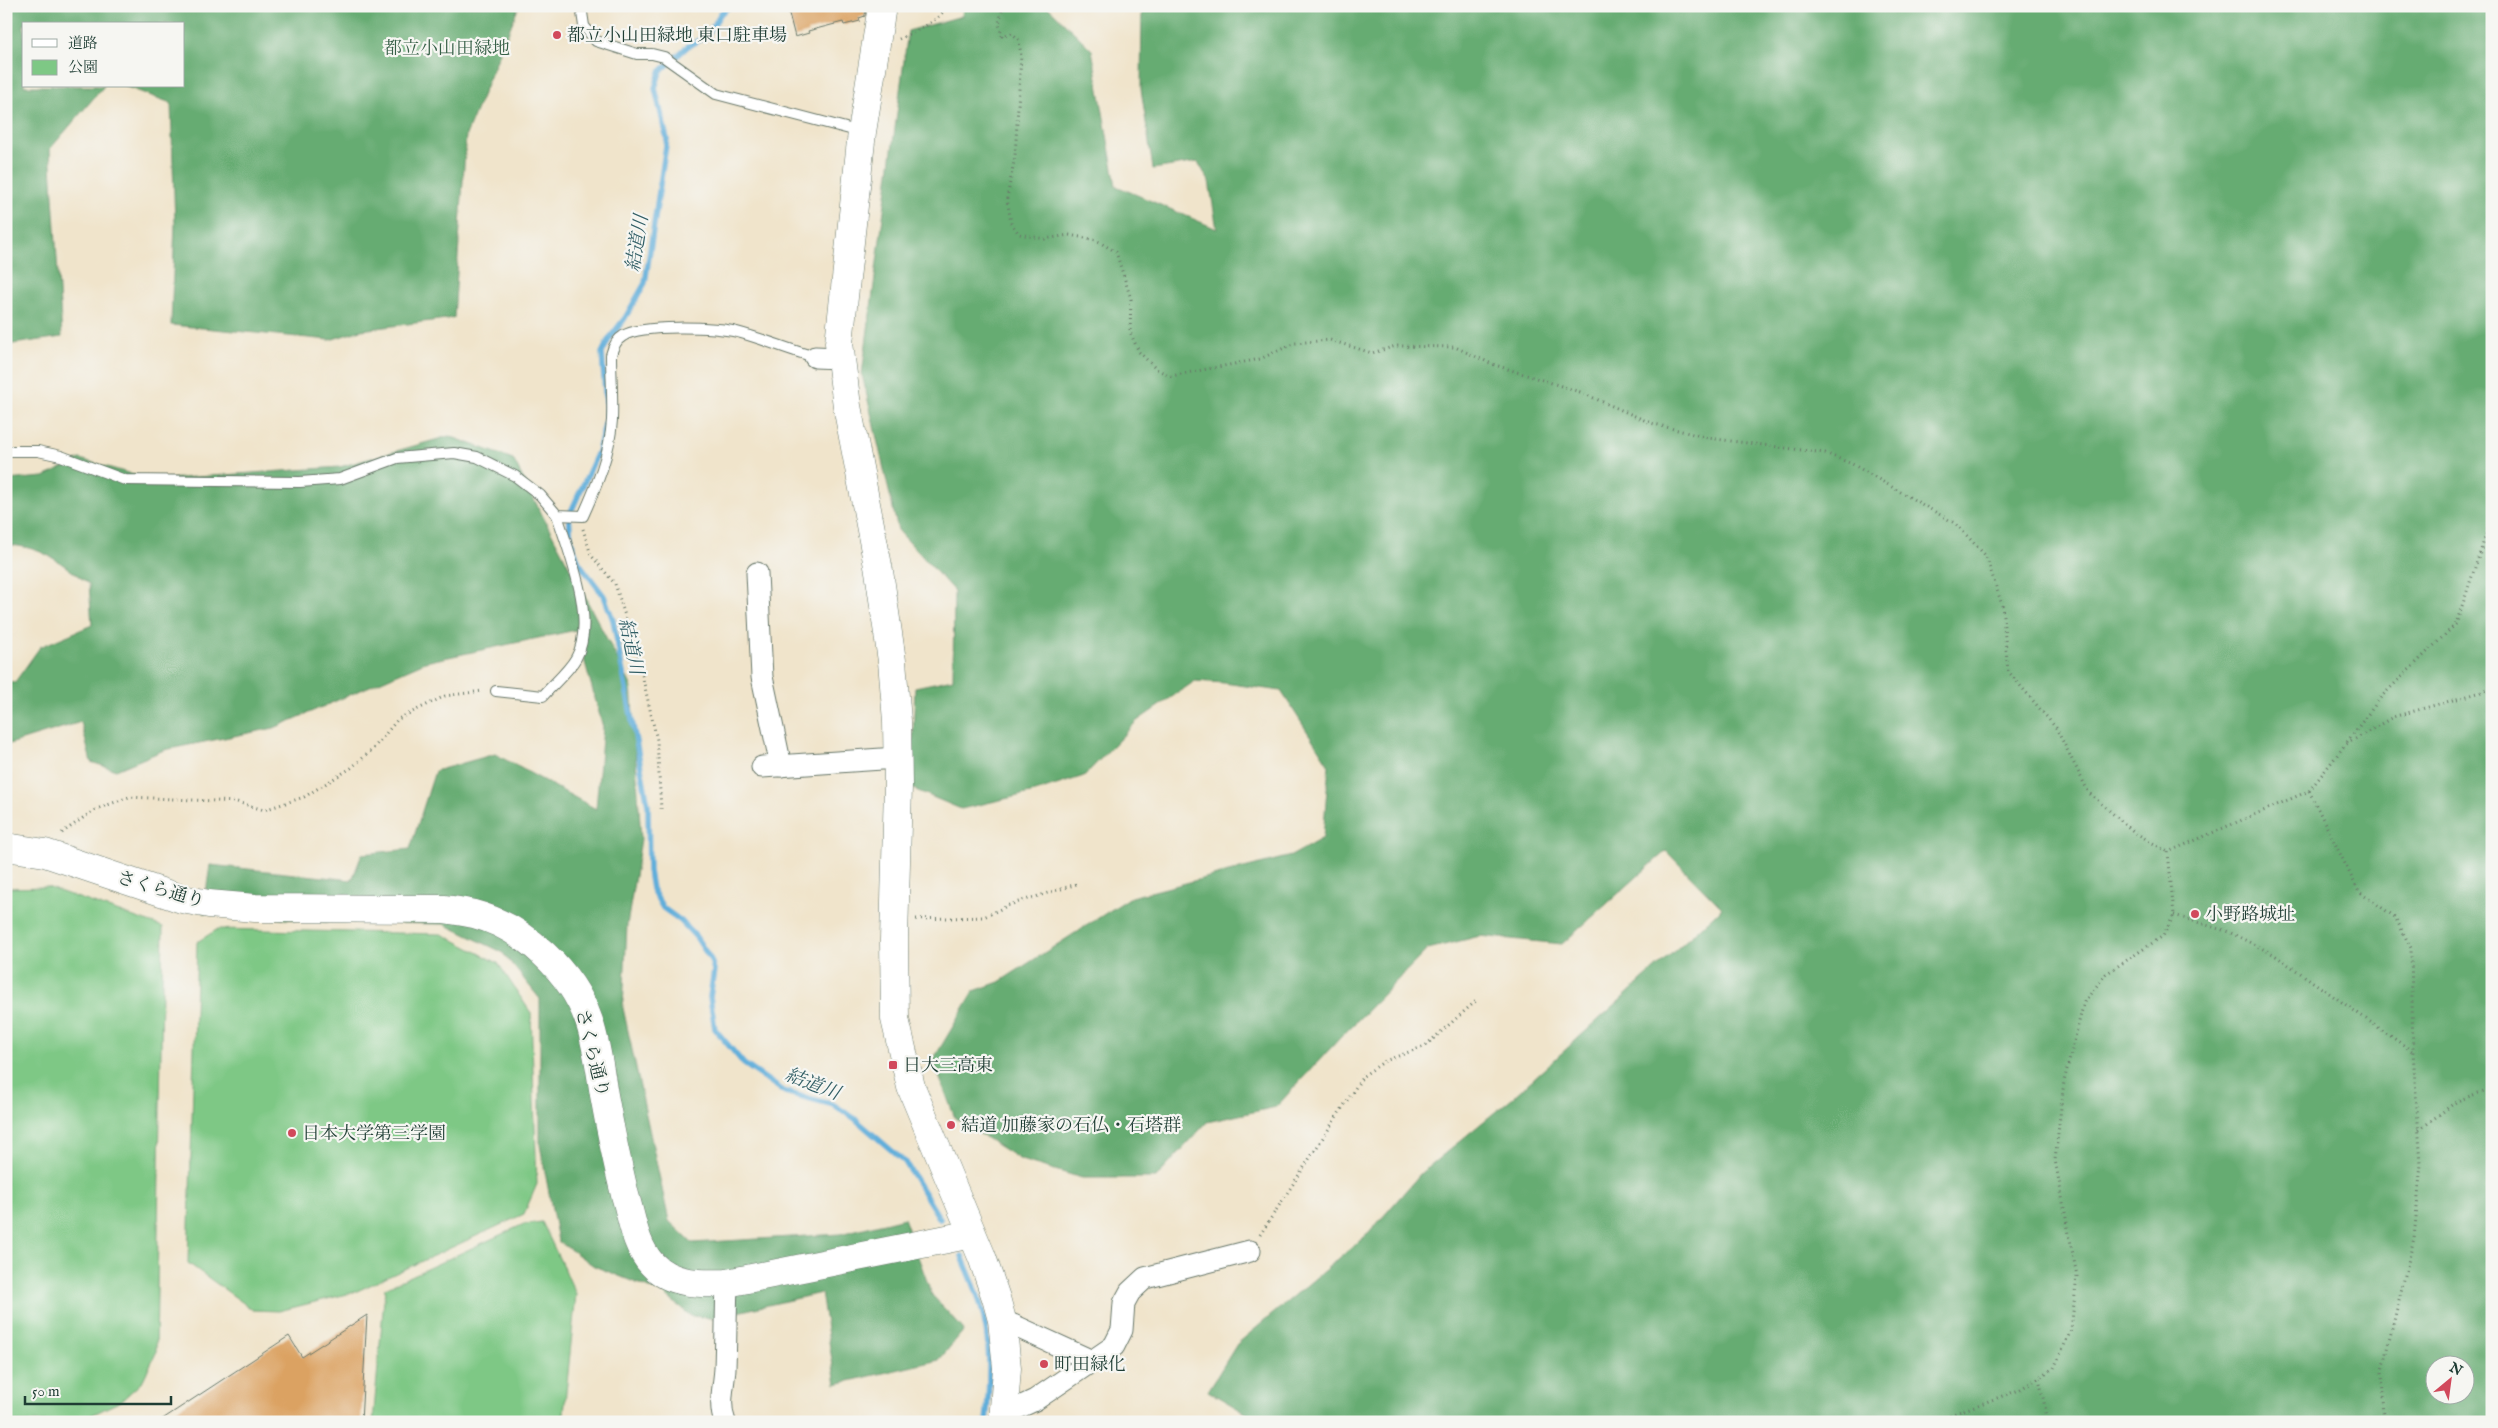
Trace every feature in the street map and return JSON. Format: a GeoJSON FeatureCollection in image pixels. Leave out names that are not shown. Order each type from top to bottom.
{"type":"FeatureCollection","features":[{"type":"Feature","properties":{"kind":"street"},"geometry":{"type":"LineString","coordinates":[[882,6],[862,132],[842,295],[827,358],[884,600],[893,669],[897,758],[894,997],[902,1053],[911,1087],[990,1278],[1002,1320],[1007,1368],[1004,1418]]}},
{"type":"Feature","properties":{"kind":"street"},"geometry":{"type":"LineString","coordinates":[[757,573],[762,677],[771,766],[897,758]]}},
{"type":"Feature","properties":{"kind":"street","name":"さくら通り"},"geometry":{"type":"LineString","coordinates":[[6,847],[45,853],[182,899],[255,908],[444,909],[475,914],[521,937],[546,956],[564,976],[581,1001],[589,1021],[599,1060],[619,1170],[638,1242],[652,1264],[672,1277],[700,1284],[727,1283],[972,1234]]}},
{"type":"Feature","properties":{"kind":"street"},"geometry":{"type":"LineString","coordinates":[[1004,1418],[1035,1400],[1114,1346],[1122,1330],[1124,1303],[1130,1292],[1145,1278],[1250,1251]]}},
{"type":"Feature","properties":{"kind":"street"},"geometry":{"type":"LineString","coordinates":[[725,1422],[721,1412],[721,1403],[725,1370],[727,1283]]}},
{"type":"Feature","properties":{"kind":"street"},"geometry":{"type":"LineString","coordinates":[[1002,1320],[1092,1361]]}},
{"type":"Feature","properties":{"kind":"lane"},"geometry":{"type":"LineString","coordinates":[[581,6],[584,26],[596,41],[638,54],[652,54],[664,57],[716,94],[862,132]]}},
{"type":"Feature","properties":{"kind":"lane"},"geometry":{"type":"LineString","coordinates":[[560,515],[581,515],[598,484],[609,442],[612,419],[611,355],[614,345],[621,337],[631,332],[646,329],[719,329],[738,332],[827,358]]}},
{"type":"Feature","properties":{"kind":"lane"},"geometry":{"type":"LineString","coordinates":[[6,451],[38,451],[61,456],[125,480],[300,482],[340,479],[397,458],[454,453],[477,457],[515,476],[540,495],[560,515],[573,563],[582,609],[583,638],[576,658],[543,696],[496,691]]}},
{"type":"Feature","properties":{"kind":"path"},"geometry":{"type":"LineString","coordinates":[[875,48],[915,32],[943,14],[948,6]]}},
{"type":"Feature","properties":{"kind":"path"},"geometry":{"type":"LineString","coordinates":[[1003,6],[999,24],[1002,36],[1012,33],[1019,40],[1021,56],[1015,156],[1007,198],[1011,223],[1019,234],[1044,240],[1069,235],[1096,240],[1116,252],[1131,299],[1130,332],[1139,352],[1156,369],[1171,376],[1196,372],[1260,359],[1295,343],[1330,340],[1372,353],[1396,346],[1454,347],[1492,364],[1580,392],[1651,423],[1708,438],[1825,453],[1852,464],[1956,524],[1986,556],[2002,605],[2008,671],[2056,728],[2089,793],[2134,832],[2168,852]]}},
{"type":"Feature","properties":{"kind":"path"},"geometry":{"type":"LineString","coordinates":[[581,515],[586,544],[591,555],[615,584],[638,657],[657,740],[661,809]]}},
{"type":"Feature","properties":{"kind":"path"},"geometry":{"type":"LineString","coordinates":[[2168,852],[2309,791],[2381,697],[2456,624],[2492,517]]}},
{"type":"Feature","properties":{"kind":"path"},"geometry":{"type":"LineString","coordinates":[[2345,745],[2393,717],[2492,689]]}},
{"type":"Feature","properties":{"kind":"path"},"geometry":{"type":"LineString","coordinates":[[45,853],[58,836],[94,810],[129,797],[237,802],[264,810],[304,797],[351,768],[372,750],[398,719],[445,696],[474,691],[496,691]]}},
{"type":"Feature","properties":{"kind":"path"},"geometry":{"type":"LineString","coordinates":[[2309,791],[2359,892],[2395,917],[2411,948],[2412,1052],[2421,1164],[2414,1238],[2382,1370],[2384,1422]]}},
{"type":"Feature","properties":{"kind":"path"},"geometry":{"type":"LineString","coordinates":[[1931,1422],[2019,1390],[2039,1378],[2054,1368],[2071,1330],[2077,1276],[2055,1160],[2064,1082],[2084,1002],[2106,974],[2163,936],[2174,914],[2168,852]]}},
{"type":"Feature","properties":{"kind":"path"},"geometry":{"type":"LineString","coordinates":[[894,919],[984,917],[1009,904],[1077,884]]}},
{"type":"Feature","properties":{"kind":"path"},"geometry":{"type":"LineString","coordinates":[[2174,914],[2229,932],[2273,954],[2412,1052]]}},
{"type":"Feature","properties":{"kind":"path"},"geometry":{"type":"LineString","coordinates":[[1250,1251],[1363,1076],[1385,1061],[1425,1046],[1476,1001]]}},
{"type":"Feature","properties":{"kind":"path"},"geometry":{"type":"LineString","coordinates":[[2418,1130],[2457,1101],[2492,1088]]}},
{"type":"Feature","properties":{"kind":"path"},"geometry":{"type":"LineString","coordinates":[[2039,1378],[2048,1422]]}},
{"type":"Feature","properties":{"kind":"green space","name":"都立小山田緑地"},"geometry":{"type":"Polygon","coordinates":[[[6,6],[519,6],[466,135],[454,318],[361,330],[330,340],[171,325],[175,224],[171,103],[130,88],[185,88],[185,22],[22,22],[22,88],[102,88],[50,149],[62,337],[6,345],[6,6]]]}},
{"type":"Feature","properties":{"kind":"green space"},"geometry":{"type":"Polygon","coordinates":[[[963,6],[1047,6],[1092,50],[1116,186],[1217,229],[1209,181],[1198,162],[1153,169],[1141,89],[1142,6],[2492,6],[2492,1422],[1261,1422],[1208,1391],[1237,1344],[1369,1233],[1421,1173],[1512,1098],[1722,908],[1666,851],[1562,944],[1480,936],[1428,949],[1339,1039],[1276,1107],[1207,1122],[1156,1178],[1082,1178],[1021,1160],[955,1118],[933,1060],[974,991],[999,982],[1131,897],[1291,856],[1323,838],[1329,765],[1281,691],[1195,681],[1137,721],[1084,776],[1035,792],[961,809],[911,788],[915,687],[953,679],[954,591],[898,530],[862,374],[908,31],[962,16],[963,6]]]}},
{"type":"Feature","properties":{"kind":"green space"},"geometry":{"type":"Polygon","coordinates":[[[449,436],[513,459],[631,685],[641,839],[627,925],[623,1008],[669,1221],[692,1243],[840,1234],[904,1218],[932,1295],[964,1330],[939,1360],[836,1384],[821,1293],[711,1318],[691,1316],[664,1294],[594,1266],[558,1241],[540,1145],[540,999],[502,952],[444,924],[325,922],[203,913],[210,865],[352,880],[362,854],[410,849],[435,771],[495,754],[596,809],[603,727],[576,630],[425,662],[274,728],[164,750],[116,770],[91,762],[81,722],[6,745],[6,681],[15,682],[40,647],[92,625],[89,584],[41,552],[19,546],[6,545],[6,480],[44,477],[80,459],[152,480],[340,467],[449,436]]]}},
{"type":"Feature","properties":{"kind":"green space"},"geometry":{"type":"Polygon","coordinates":[[[47,887],[163,927],[156,1353],[142,1382],[121,1401],[77,1422],[6,1422],[6,888],[47,887]]]}},
{"type":"Feature","properties":{"kind":"green space"},"geometry":{"type":"Polygon","coordinates":[[[218,929],[442,934],[498,963],[531,1013],[537,1184],[524,1214],[355,1292],[279,1311],[253,1310],[188,1263],[197,942],[218,929]]]}},
{"type":"Feature","properties":{"kind":"green space"},"geometry":{"type":"Polygon","coordinates":[[[542,1222],[576,1294],[563,1422],[373,1422],[385,1288],[524,1224],[542,1222]]]}},
{"type":"Feature","properties":{"kind":"building"},"geometry":{"type":"Polygon","coordinates":[[[787,6],[866,6],[865,16],[859,18],[860,21],[844,25],[843,22],[808,31],[809,33],[795,37],[787,6]]]}},
{"type":"Feature","properties":{"kind":"building"},"geometry":{"type":"Polygon","coordinates":[[[367,1315],[361,1422],[158,1422],[289,1336],[302,1357],[367,1315]]]}},
{"type":"Feature","properties":{"kind":"waterway","name":"結道川"},"geometry":{"type":"LineString","coordinates":[[730,6],[721,13],[706,37],[688,46],[660,72],[655,88],[667,139],[645,283],[602,353],[607,416],[598,452],[569,516],[571,541],[579,563],[604,596],[613,620],[648,805],[649,871],[652,889],[663,908],[681,921],[696,937],[711,960],[714,970],[710,997],[715,1029],[744,1064],[785,1092],[834,1105],[854,1118],[905,1162],[940,1219]]}},
{"type":"Feature","properties":{"kind":"waterway","name":"結道川"},"geometry":{"type":"LineString","coordinates":[[962,1256],[978,1297],[987,1332],[989,1377],[986,1422]]}},
{"type":"Feature","properties":{"kind":"place","name":"都立小山田緑地 東口駐車場"},"geometry":{"type":"Point","coordinates":[557,35]}},
{"type":"Feature","properties":{"kind":"place","name":"小野路城址"},"geometry":{"type":"Point","coordinates":[2195,914]}},
{"type":"Feature","properties":{"kind":"place","name":"日大三高東"},"geometry":{"type":"Point","coordinates":[893,1065]}},
{"type":"Feature","properties":{"kind":"place","name":"結道 加藤家の石仏・石塔群"},"geometry":{"type":"Point","coordinates":[951,1125]}},
{"type":"Feature","properties":{"kind":"place","name":"日本大学第三学園"},"geometry":{"type":"Point","coordinates":[292,1133]}},
{"type":"Feature","properties":{"kind":"place","name":"町田緑化"},"geometry":{"type":"Point","coordinates":[1044,1364]}}]}
